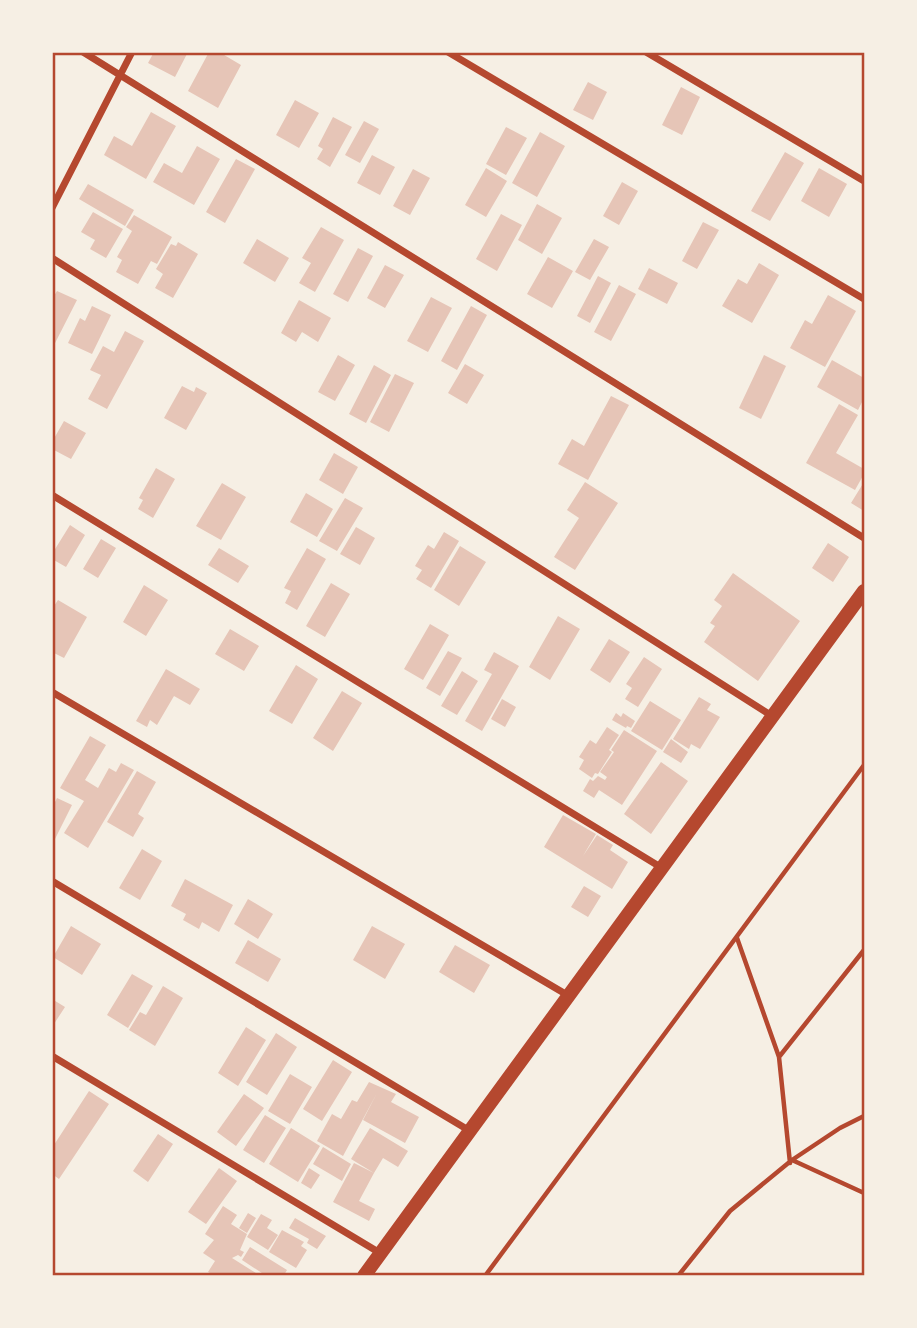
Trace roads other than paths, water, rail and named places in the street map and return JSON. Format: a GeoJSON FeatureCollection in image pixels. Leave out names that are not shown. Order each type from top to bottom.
{"type":"FeatureCollection","features":[{"type":"Feature","properties":{"kind":"main road"},"geometry":{"type":"LineString","coordinates":[[364,1276],[864,591]]}},
{"type":"Feature","properties":{"kind":"street"},"geometry":{"type":"LineString","coordinates":[[83,52],[864,538]]}},
{"type":"Feature","properties":{"kind":"street"},"geometry":{"type":"LineString","coordinates":[[52,208],[132,52]]}},
{"type":"Feature","properties":{"kind":"street"},"geometry":{"type":"LineString","coordinates":[[448,52],[864,299]]}},
{"type":"Feature","properties":{"kind":"street"},"geometry":{"type":"LineString","coordinates":[[646,52],[864,181]]}},
{"type":"Feature","properties":{"kind":"street"},"geometry":{"type":"LineString","coordinates":[[52,258],[774,717]]}},
{"type":"Feature","properties":{"kind":"street"},"geometry":{"type":"LineString","coordinates":[[52,495],[662,868]]}},
{"type":"Feature","properties":{"kind":"street"},"geometry":{"type":"LineString","coordinates":[[52,692],[569,996]]}},
{"type":"Feature","properties":{"kind":"street"},"geometry":{"type":"LineString","coordinates":[[52,881],[471,1131]]}},
{"type":"Feature","properties":{"kind":"street"},"geometry":{"type":"LineString","coordinates":[[52,1056],[380,1253]]}}]}
